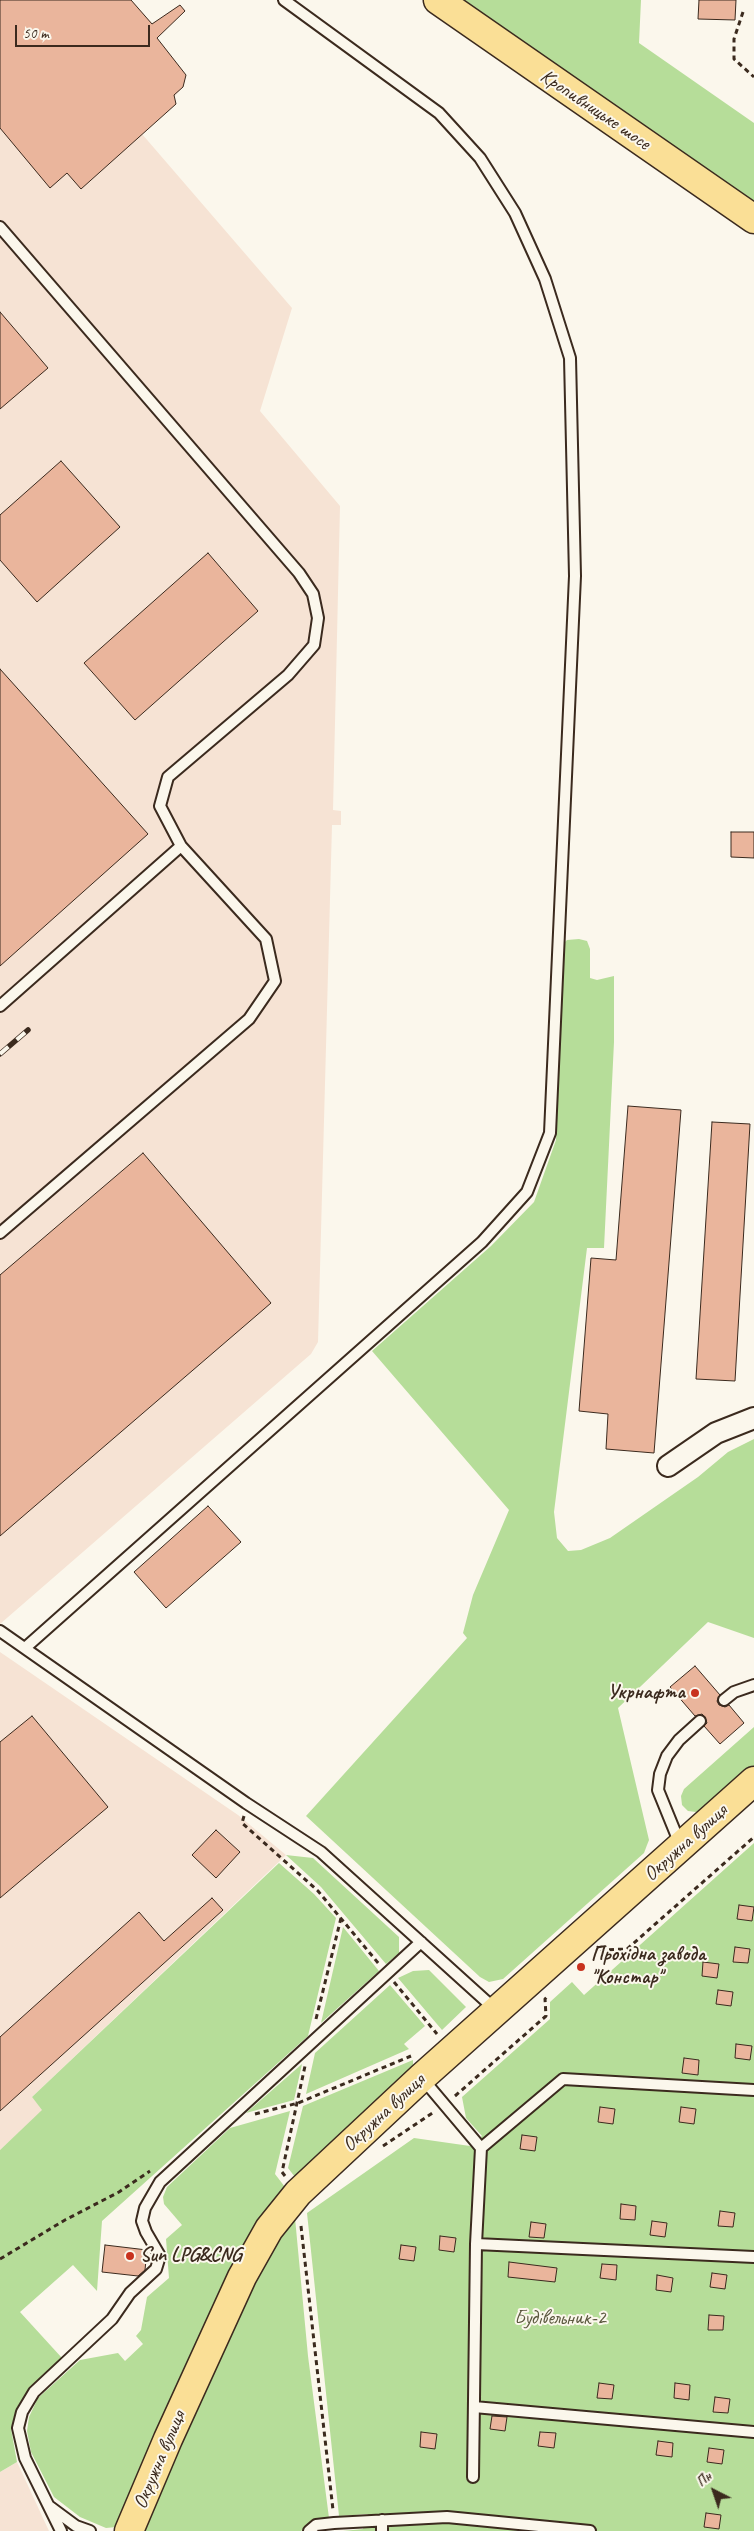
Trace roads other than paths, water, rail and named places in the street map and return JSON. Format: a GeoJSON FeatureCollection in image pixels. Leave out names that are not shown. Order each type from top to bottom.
{"type":"FeatureCollection","features":[{"type":"Feature","properties":{"kind":"main road","name":"Кропивницьке шосе"},"geometry":{"type":"LineString","coordinates":[[438,0],[754,219]]}},
{"type":"Feature","properties":{"kind":"main road","name":"Окружна вулиця"},"geometry":{"type":"LineString","coordinates":[[129,2531],[168,2439],[242,2277],[269,2229],[298,2193],[421,2078],[754,1782]]}},
{"type":"Feature","properties":{"kind":"street"},"geometry":{"type":"LineString","coordinates":[[668,1466],[716,1433],[754,1418]]}},
{"type":"Feature","properties":{"kind":"lane"},"geometry":{"type":"LineString","coordinates":[[25,1648],[482,1242],[527,1192],[550,1133],[575,576],[570,358],[545,280],[514,213],[480,158],[439,113],[284,0]]}},
{"type":"Feature","properties":{"kind":"lane"},"geometry":{"type":"LineString","coordinates":[[0,227],[299,573],[313,594],[318,618],[314,645],[288,675],[168,777],[160,806],[181,846],[266,939],[275,981],[249,1019],[0,1233]]}},
{"type":"Feature","properties":{"kind":"lane"},"geometry":{"type":"LineString","coordinates":[[0,1006],[181,846]]}},
{"type":"Feature","properties":{"kind":"lane"},"geometry":{"type":"LineString","coordinates":[[0,1631],[246,1803],[321,1852],[497,2011]]}},
{"type":"Feature","properties":{"kind":"lane"},"geometry":{"type":"LineString","coordinates":[[724,1700],[734,1692],[754,1685]]}},
{"type":"Feature","properties":{"kind":"lane"},"geometry":{"type":"LineString","coordinates":[[681,1847],[658,1790],[660,1774],[667,1756],[678,1740],[700,1721]]}},
{"type":"Feature","properties":{"kind":"lane"},"geometry":{"type":"LineString","coordinates":[[61,2531],[25,2458],[18,2428],[22,2412],[34,2392],[112,2320],[130,2293],[156,2269],[160,2256],[142,2221],[145,2208],[160,2182],[421,1942]]}},
{"type":"Feature","properties":{"kind":"lane"},"geometry":{"type":"LineString","coordinates":[[421,2078],[481,2148],[476,2244],[473,2477]]}},
{"type":"Feature","properties":{"kind":"lane"},"geometry":{"type":"LineString","coordinates":[[481,2148],[563,2078],[754,2090]]}},
{"type":"Feature","properties":{"kind":"lane"},"geometry":{"type":"LineString","coordinates":[[476,2244],[754,2257]]}},
{"type":"Feature","properties":{"kind":"lane"},"geometry":{"type":"LineString","coordinates":[[474,2407],[754,2432]]}},
{"type":"Feature","properties":{"kind":"lane"},"geometry":{"type":"LineString","coordinates":[[48,2505],[76,2526],[90,2531]]}},
{"type":"Feature","properties":{"kind":"lane"},"geometry":{"type":"LineString","coordinates":[[309,2531],[316,2525],[334,2523],[447,2517],[590,2531]]}},
{"type":"Feature","properties":{"kind":"lane"},"geometry":{"type":"LineString","coordinates":[[382,2520],[382,2531]]}},
{"type":"Feature","properties":{"kind":"railway"},"geometry":{"type":"LineString","coordinates":[[0,1054],[28,1030]]}},
{"type":"Feature","properties":{"kind":"place","name":"Укрнафта"},"geometry":{"type":"Point","coordinates":[695,1693]}},
{"type":"Feature","properties":{"kind":"place","name":"Прохідна завода \"Констар\""},"geometry":{"type":"Point","coordinates":[581,1967]}},
{"type":"Feature","properties":{"kind":"place","name":"Sun LPG&CNG"},"geometry":{"type":"Point","coordinates":[130,2256]}},
{"type":"Feature","properties":{"kind":"park label","name":"Будівельник-2"},"geometry":{"type":"Point","coordinates":[560,2319]}}]}
